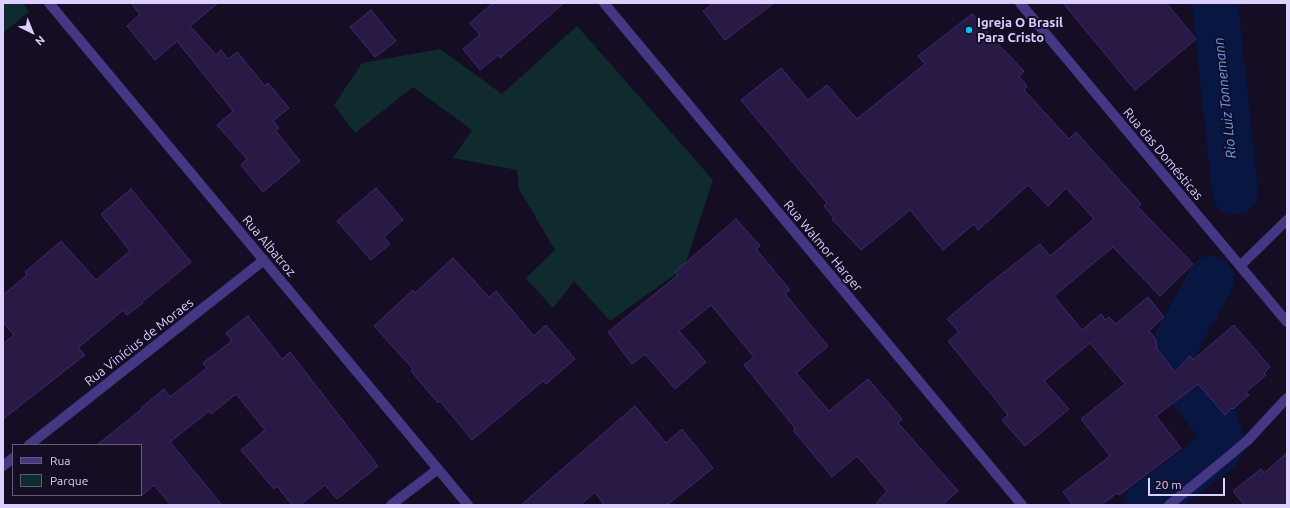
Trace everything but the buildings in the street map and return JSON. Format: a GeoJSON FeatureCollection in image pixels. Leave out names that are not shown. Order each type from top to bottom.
{"type":"FeatureCollection","features":[{"type":"Feature","properties":{"kind":"street","name":"Rua Albatroz"},"geometry":{"type":"LineString","coordinates":[[49,3],[468,505]]}},
{"type":"Feature","properties":{"kind":"street","name":"Rua Walmor Harger"},"geometry":{"type":"LineString","coordinates":[[604,3],[1022,505]]}},
{"type":"Feature","properties":{"kind":"street","name":"Rua das Domésticas"},"geometry":{"type":"LineString","coordinates":[[1020,3],[1287,322]]}},
{"type":"Feature","properties":{"kind":"street"},"geometry":{"type":"LineString","coordinates":[[1240,266],[1287,220]]}},
{"type":"Feature","properties":{"kind":"street","name":"Rua Vinícius de Moraes"},"geometry":{"type":"LineString","coordinates":[[30,444],[264,260]]}},
{"type":"Feature","properties":{"kind":"street"},"geometry":{"type":"LineString","coordinates":[[1169,505],[1248,440],[1287,398]]}},
{"type":"Feature","properties":{"kind":"street"},"geometry":{"type":"LineString","coordinates":[[3,466],[12,459]]}},
{"type":"Feature","properties":{"kind":"street"},"geometry":{"type":"LineString","coordinates":[[391,505],[438,469]]}},
{"type":"Feature","properties":{"kind":"green space"},"geometry":{"type":"Polygon","coordinates":[[[3,3],[23,3],[29,12],[3,33],[3,3]]]}},
{"type":"Feature","properties":{"kind":"green space"},"geometry":{"type":"Polygon","coordinates":[[[577,26],[713,180],[684,268],[610,321],[574,281],[553,308],[526,278],[555,250],[519,189],[517,170],[453,158],[472,130],[413,87],[355,133],[334,105],[362,63],[440,49],[502,94],[577,26]]]}},
{"type":"Feature","properties":{"kind":"waterway","name":"Rio Luiz Tonnemann"},"geometry":{"type":"LineString","coordinates":[[1215,3],[1235,192]]}},
{"type":"Feature","properties":{"kind":"waterway","name":"Rio Luiz Tonnemann"},"geometry":{"type":"LineString","coordinates":[[1146,505],[1217,452],[1222,442],[1215,421],[1172,368],[1168,358],[1211,279]]}},
{"type":"Feature","properties":{"kind":"place","name":"Igreja O Brasil Para Cristo"},"geometry":{"type":"Point","coordinates":[969,30]}}]}
